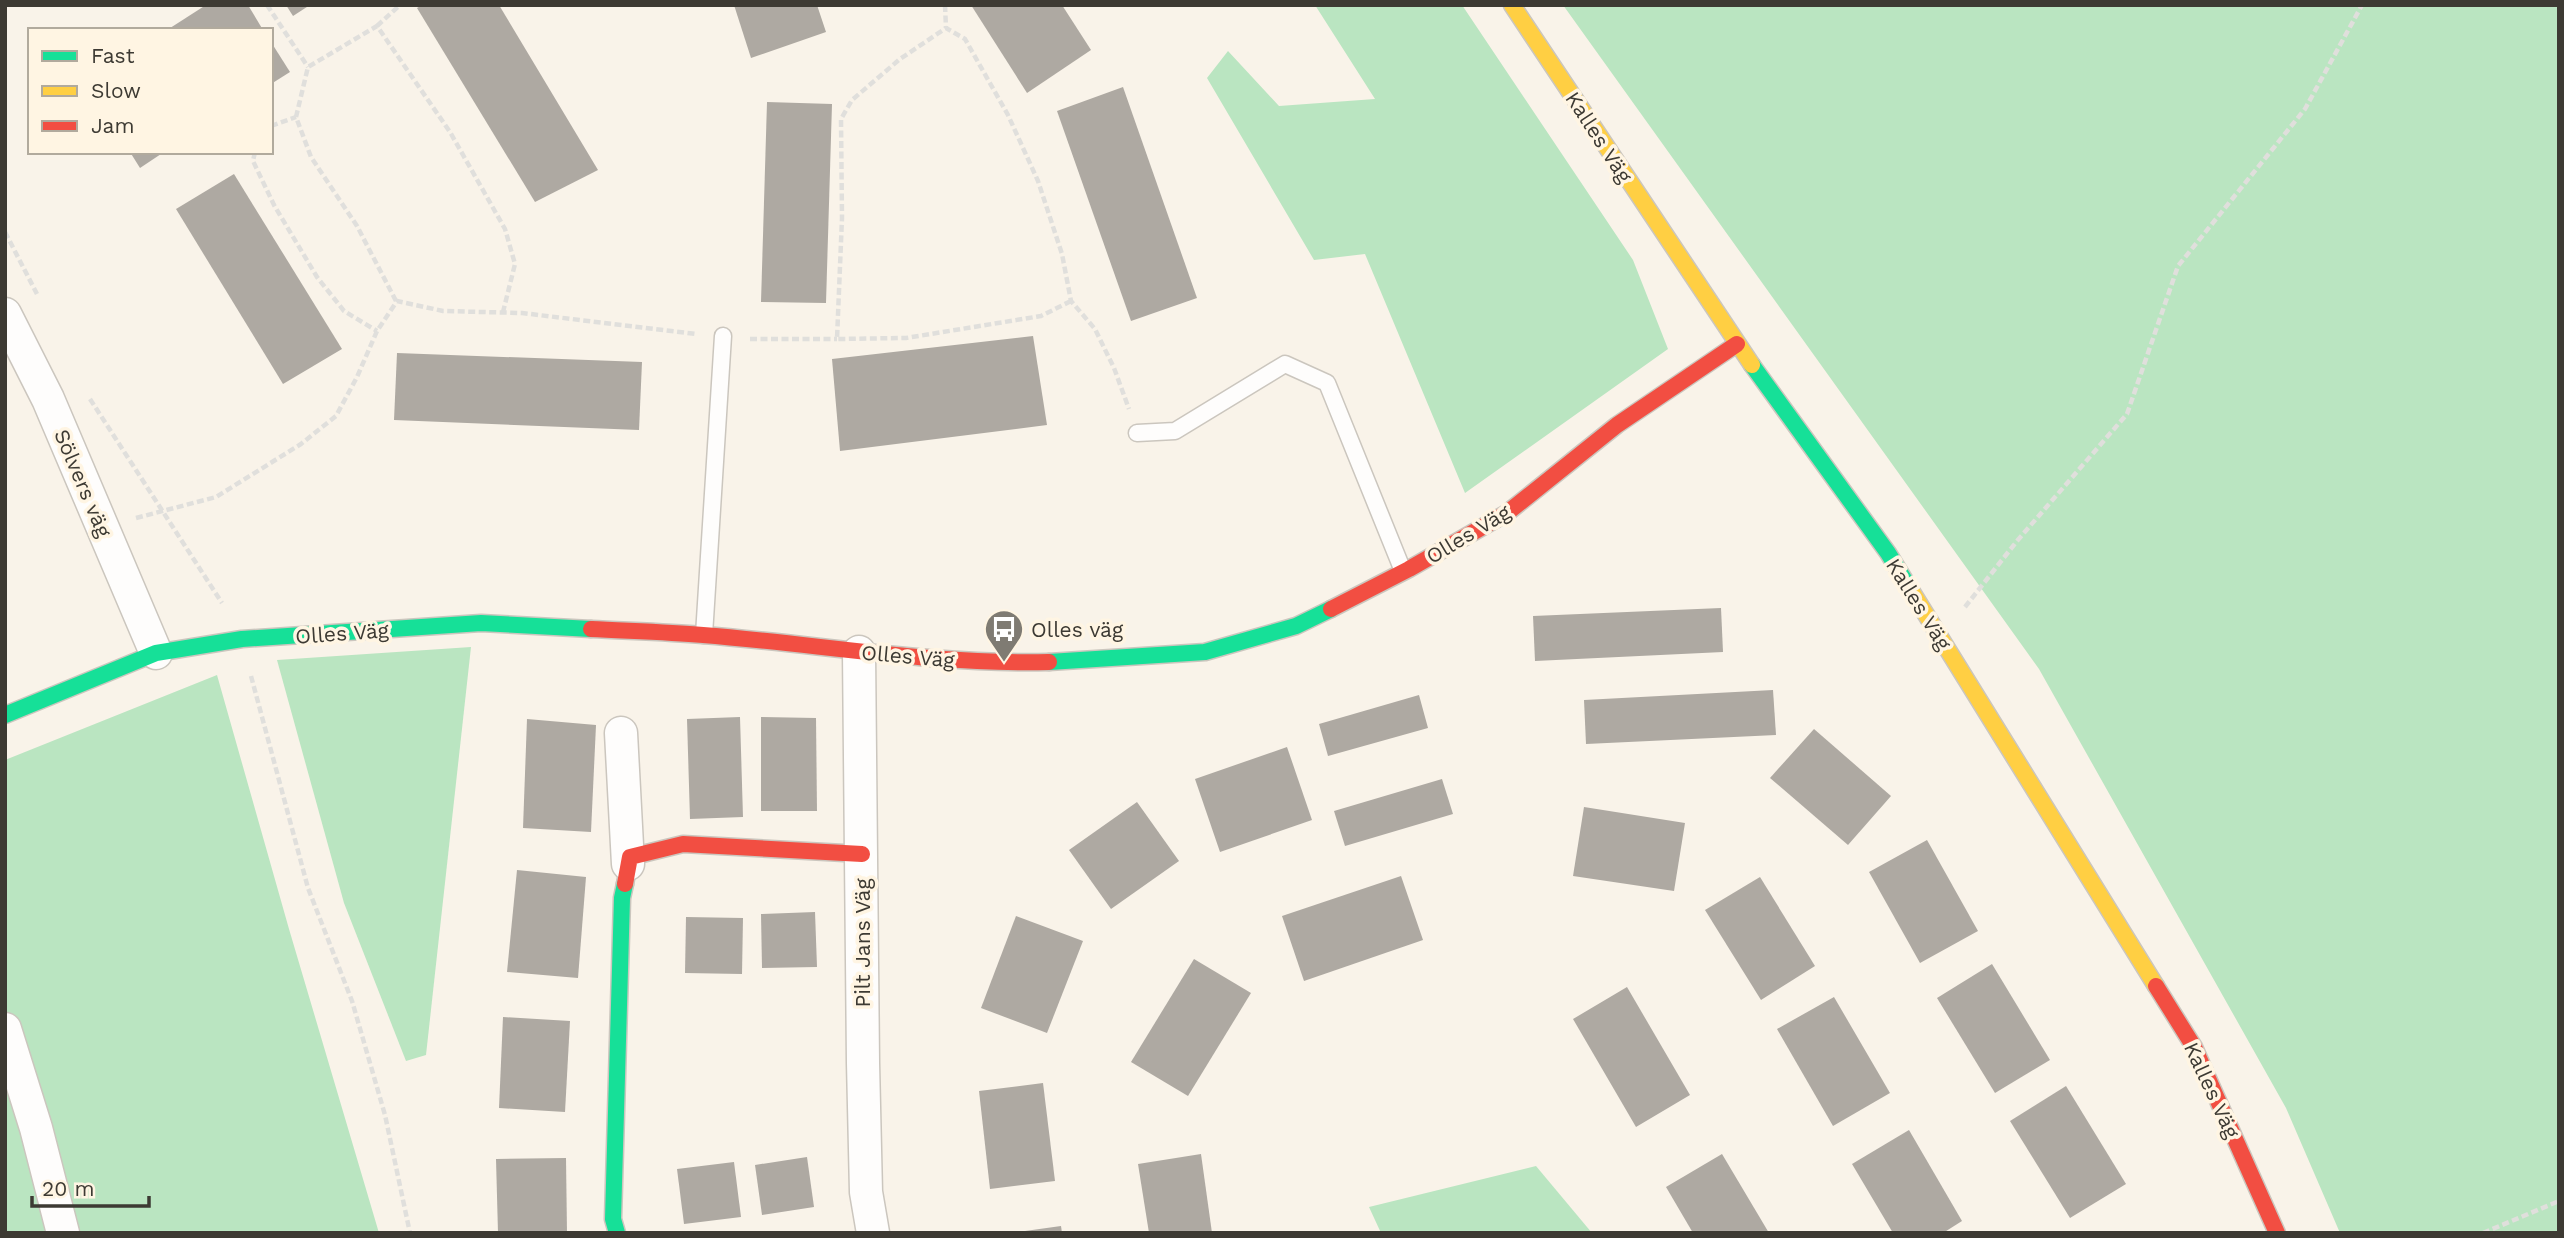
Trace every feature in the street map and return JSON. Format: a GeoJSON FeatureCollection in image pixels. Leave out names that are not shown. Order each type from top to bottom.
{"type":"FeatureCollection","features":[{"type":"Feature","properties":{"kind":"street","name":"Kalles Väg"},"geometry":{"type":"LineString","coordinates":[[1512,5],[1737,344],[1888,553],[2194,1047],[2277,1233]]}},
{"type":"Feature","properties":{"kind":"street","name":"Sölvers väg"},"geometry":{"type":"LineString","coordinates":[[5,314],[48,399],[156,653]]}},
{"type":"Feature","properties":{"kind":"street","name":"Olles Väg"},"geometry":{"type":"LineString","coordinates":[[5,715],[156,653],[242,639],[481,623],[704,635],[859,652],[1004,663],[1085,661],[1205,652],[1296,626],[1507,513],[1617,425],[1737,344]]}},
{"type":"Feature","properties":{"kind":"street","name":"Pilt Jans Väg"},"geometry":{"type":"LineString","coordinates":[[859,652],[866,1192],[873,1233]]}},
{"type":"Feature","properties":{"kind":"street"},"geometry":{"type":"LineString","coordinates":[[621,733],[628,864]]}},
{"type":"Feature","properties":{"kind":"street"},"geometry":{"type":"LineString","coordinates":[[617,1233],[613,1219],[622,898],[630,857],[683,844],[862,854]]}},
{"type":"Feature","properties":{"kind":"street"},"geometry":{"type":"LineString","coordinates":[[5,1029],[36,1128],[63,1233]]}},
{"type":"Feature","properties":{"kind":"lane"},"geometry":{"type":"LineString","coordinates":[[704,635],[723,337]]}},
{"type":"Feature","properties":{"kind":"lane"},"geometry":{"type":"LineString","coordinates":[[1137,433],[1175,431],[1285,364],[1327,383],[1403,571]]}},
{"type":"Feature","properties":{"kind":"path"},"geometry":{"type":"LineString","coordinates":[[267,5],[308,67]]}},
{"type":"Feature","properties":{"kind":"path"},"geometry":{"type":"LineString","coordinates":[[397,302],[357,226],[311,158],[296,117],[308,67],[377,26],[400,5]]}},
{"type":"Feature","properties":{"kind":"path"},"geometry":{"type":"LineString","coordinates":[[945,5],[946,28]]}},
{"type":"Feature","properties":{"kind":"path"},"geometry":{"type":"LineString","coordinates":[[1940,638],[2017,541],[2127,414],[2178,266],[2305,109],[2362,5]]}},
{"type":"Feature","properties":{"kind":"path"},"geometry":{"type":"LineString","coordinates":[[377,26],[450,132],[505,229],[515,264],[503,312]]}},
{"type":"Feature","properties":{"kind":"path"},"geometry":{"type":"LineString","coordinates":[[946,28],[965,39],[985,71],[1038,181],[1062,254],[1071,302],[1095,329],[1114,368],[1137,433]]}},
{"type":"Feature","properties":{"kind":"path"},"geometry":{"type":"LineString","coordinates":[[837,339],[842,218],[841,118],[852,100],[900,60],[946,28]]}},
{"type":"Feature","properties":{"kind":"path"},"geometry":{"type":"LineString","coordinates":[[273,125],[296,117]]}},
{"type":"Feature","properties":{"kind":"path"},"geometry":{"type":"LineString","coordinates":[[255,154],[253,161],[274,205],[317,277],[344,310],[377,331]]}},
{"type":"Feature","properties":{"kind":"path"},"geometry":{"type":"LineString","coordinates":[[5,232],[39,298]]}},
{"type":"Feature","properties":{"kind":"path"},"geometry":{"type":"LineString","coordinates":[[397,302],[443,311],[503,312],[723,337],[837,339],[906,338],[1041,316],[1071,302]]}},
{"type":"Feature","properties":{"kind":"path"},"geometry":{"type":"LineString","coordinates":[[102,530],[160,510],[216,497],[301,444],[335,416],[357,377],[377,331],[397,302]]}},
{"type":"Feature","properties":{"kind":"path"},"geometry":{"type":"LineString","coordinates":[[87,393],[160,510],[209,581],[242,639],[308,888],[352,1001],[385,1115],[410,1233]]}},
{"type":"Feature","properties":{"kind":"path"},"geometry":{"type":"LineString","coordinates":[[2483,1233],[2559,1201]]}},
{"type":"Feature","properties":{"kind":"green space"},"geometry":{"type":"Polygon","coordinates":[[[1315,5],[1462,5],[1633,260],[1668,349],[1465,493],[1365,254],[1314,260],[1207,78],[1228,51],[1279,106],[1375,99],[1315,5]]]}},
{"type":"Feature","properties":{"kind":"green space"},"geometry":{"type":"Polygon","coordinates":[[[1563,5],[2559,5],[2559,1233],[2340,1233],[2286,1108],[2039,669],[1563,5]]]}},
{"type":"Feature","properties":{"kind":"green space"},"geometry":{"type":"Polygon","coordinates":[[[471,647],[426,1055],[406,1061],[344,903],[277,660],[471,647]]]}},
{"type":"Feature","properties":{"kind":"green space"},"geometry":{"type":"Polygon","coordinates":[[[217,675],[379,1233],[5,1233],[5,760],[217,675]]]}},
{"type":"Feature","properties":{"kind":"green space"},"geometry":{"type":"Polygon","coordinates":[[[1536,1166],[1592,1233],[1381,1233],[1369,1207],[1536,1166]]]}},
{"type":"Feature","properties":{"kind":"building"},"geometry":{"type":"Polygon","coordinates":[[[206,5],[248,5],[262,28],[170,28],[206,5]]]}},
{"type":"Feature","properties":{"kind":"building"},"geometry":{"type":"Polygon","coordinates":[[[286,5],[310,5],[293,16],[286,5]]]}},
{"type":"Feature","properties":{"kind":"building"},"geometry":{"type":"Polygon","coordinates":[[[422,5],[499,5],[598,170],[535,202],[417,8],[422,5]]]}},
{"type":"Feature","properties":{"kind":"building"},"geometry":{"type":"Polygon","coordinates":[[[734,5],[817,5],[826,32],[751,58],[734,5]]]}},
{"type":"Feature","properties":{"kind":"building"},"geometry":{"type":"Polygon","coordinates":[[[971,5],[1062,5],[1091,50],[1027,93],[971,5]]]}},
{"type":"Feature","properties":{"kind":"building"},"geometry":{"type":"Polygon","coordinates":[[[273,45],[290,72],[273,83],[273,45]]]}},
{"type":"Feature","properties":{"kind":"building"},"geometry":{"type":"Polygon","coordinates":[[[1123,87],[1197,298],[1131,321],[1057,111],[1123,87]]]}},
{"type":"Feature","properties":{"kind":"building"},"geometry":{"type":"Polygon","coordinates":[[[767,102],[832,104],[826,303],[761,302],[767,102]]]}},
{"type":"Feature","properties":{"kind":"building"},"geometry":{"type":"Polygon","coordinates":[[[131,154],[161,154],[140,168],[131,154]]]}},
{"type":"Feature","properties":{"kind":"building"},"geometry":{"type":"Polygon","coordinates":[[[234,174],[342,349],[283,384],[176,209],[234,174]]]}},
{"type":"Feature","properties":{"kind":"building"},"geometry":{"type":"Polygon","coordinates":[[[1033,336],[1047,425],[840,451],[832,359],[1033,336]]]}},
{"type":"Feature","properties":{"kind":"building"},"geometry":{"type":"Polygon","coordinates":[[[397,353],[642,362],[639,430],[394,420],[397,353]]]}},
{"type":"Feature","properties":{"kind":"building"},"geometry":{"type":"Polygon","coordinates":[[[1721,608],[1723,652],[1535,661],[1533,616],[1721,608]]]}},
{"type":"Feature","properties":{"kind":"building"},"geometry":{"type":"Polygon","coordinates":[[[1773,690],[1776,735],[1586,744],[1584,700],[1773,690]]]}},
{"type":"Feature","properties":{"kind":"building"},"geometry":{"type":"Polygon","coordinates":[[[1419,695],[1428,728],[1328,756],[1319,724],[1419,695]]]}},
{"type":"Feature","properties":{"kind":"building"},"geometry":{"type":"Polygon","coordinates":[[[740,717],[743,817],[690,819],[687,719],[740,717]]]}},
{"type":"Feature","properties":{"kind":"building"},"geometry":{"type":"Polygon","coordinates":[[[761,717],[816,718],[817,811],[761,811],[761,717]]]}},
{"type":"Feature","properties":{"kind":"building"},"geometry":{"type":"Polygon","coordinates":[[[527,719],[596,725],[591,832],[523,828],[527,719]]]}},
{"type":"Feature","properties":{"kind":"building"},"geometry":{"type":"Polygon","coordinates":[[[1814,729],[1891,796],[1848,845],[1770,778],[1814,729]]]}},
{"type":"Feature","properties":{"kind":"building"},"geometry":{"type":"Polygon","coordinates":[[[1287,747],[1312,820],[1220,852],[1195,779],[1287,747]]]}},
{"type":"Feature","properties":{"kind":"building"},"geometry":{"type":"Polygon","coordinates":[[[1442,779],[1453,814],[1345,846],[1334,811],[1442,779]]]}},
{"type":"Feature","properties":{"kind":"building"},"geometry":{"type":"Polygon","coordinates":[[[1137,802],[1179,861],[1111,909],[1069,850],[1137,802]]]}},
{"type":"Feature","properties":{"kind":"building"},"geometry":{"type":"Polygon","coordinates":[[[1584,807],[1685,823],[1674,891],[1573,876],[1584,807]]]}},
{"type":"Feature","properties":{"kind":"building"},"geometry":{"type":"Polygon","coordinates":[[[1927,840],[1978,931],[1920,963],[1869,872],[1927,840]]]}},
{"type":"Feature","properties":{"kind":"building"},"geometry":{"type":"Polygon","coordinates":[[[517,870],[586,877],[578,978],[507,972],[517,870]]]}},
{"type":"Feature","properties":{"kind":"building"},"geometry":{"type":"Polygon","coordinates":[[[1401,876],[1423,940],[1304,981],[1282,916],[1401,876]]]}},
{"type":"Feature","properties":{"kind":"building"},"geometry":{"type":"Polygon","coordinates":[[[1760,877],[1815,966],[1761,1000],[1705,910],[1760,877]]]}},
{"type":"Feature","properties":{"kind":"building"},"geometry":{"type":"Polygon","coordinates":[[[815,912],[817,967],[762,968],[761,914],[815,912]]]}},
{"type":"Feature","properties":{"kind":"building"},"geometry":{"type":"Polygon","coordinates":[[[1016,916],[1083,941],[1047,1033],[981,1008],[1016,916]]]}},
{"type":"Feature","properties":{"kind":"building"},"geometry":{"type":"Polygon","coordinates":[[[686,917],[743,918],[742,974],[685,973],[686,917]]]}},
{"type":"Feature","properties":{"kind":"building"},"geometry":{"type":"Polygon","coordinates":[[[1194,959],[1251,993],[1188,1096],[1131,1062],[1194,959]]]}},
{"type":"Feature","properties":{"kind":"building"},"geometry":{"type":"Polygon","coordinates":[[[1992,964],[2050,1060],[1995,1093],[1937,998],[1992,964]]]}},
{"type":"Feature","properties":{"kind":"building"},"geometry":{"type":"Polygon","coordinates":[[[1627,987],[1690,1095],[1636,1127],[1573,1019],[1627,987]]]}},
{"type":"Feature","properties":{"kind":"building"},"geometry":{"type":"Polygon","coordinates":[[[1834,997],[1890,1093],[1833,1126],[1777,1029],[1834,997]]]}},
{"type":"Feature","properties":{"kind":"building"},"geometry":{"type":"Polygon","coordinates":[[[503,1017],[570,1021],[565,1112],[499,1108],[503,1017]]]}},
{"type":"Feature","properties":{"kind":"building"},"geometry":{"type":"Polygon","coordinates":[[[1043,1083],[1055,1181],[990,1189],[979,1091],[1043,1083]]]}},
{"type":"Feature","properties":{"kind":"building"},"geometry":{"type":"Polygon","coordinates":[[[2066,1086],[2126,1184],[2070,1218],[2010,1121],[2066,1086]]]}},
{"type":"Feature","properties":{"kind":"building"},"geometry":{"type":"Polygon","coordinates":[[[1909,1130],[1962,1221],[1943,1233],[1893,1233],[1852,1164],[1909,1130]]]}},
{"type":"Feature","properties":{"kind":"building"},"geometry":{"type":"Polygon","coordinates":[[[1201,1154],[1212,1233],[1149,1233],[1138,1164],[1201,1154]]]}},
{"type":"Feature","properties":{"kind":"building"},"geometry":{"type":"Polygon","coordinates":[[[1722,1154],[1769,1233],[1693,1233],[1666,1187],[1722,1154]]]}},
{"type":"Feature","properties":{"kind":"building"},"geometry":{"type":"Polygon","coordinates":[[[807,1157],[814,1207],[762,1215],[755,1165],[807,1157]]]}},
{"type":"Feature","properties":{"kind":"building"},"geometry":{"type":"Polygon","coordinates":[[[566,1158],[567,1233],[498,1233],[496,1159],[566,1158]]]}},
{"type":"Feature","properties":{"kind":"building"},"geometry":{"type":"Polygon","coordinates":[[[734,1162],[741,1217],[684,1224],[677,1169],[734,1162]]]}},
{"type":"Feature","properties":{"kind":"building"},"geometry":{"type":"Polygon","coordinates":[[[1061,1226],[1062,1233],[1025,1231],[1061,1226]]]}},
{"type":"Feature","properties":{"kind":"traffic: fast"},"geometry":{"type":"LineString","coordinates":[[1752,365],[1888,553],[1912,592]]}},
{"type":"Feature","properties":{"kind":"traffic: fast"},"geometry":{"type":"LineString","coordinates":[[1049,662],[1205,652],[1296,626],[1331,609]]}},
{"type":"Feature","properties":{"kind":"traffic: fast"},"geometry":{"type":"LineString","coordinates":[[5,715],[156,653],[242,639],[481,623],[591,629]]}},
{"type":"Feature","properties":{"kind":"traffic: fast"},"geometry":{"type":"LineString","coordinates":[[617,1233],[613,1219],[622,898],[625,884]]}},
{"type":"Feature","properties":{"kind":"traffic: slow"},"geometry":{"type":"LineString","coordinates":[[1512,5],[1752,365]]}},
{"type":"Feature","properties":{"kind":"traffic: slow"},"geometry":{"type":"LineString","coordinates":[[1912,592],[2156,986]]}},
{"type":"Feature","properties":{"kind":"traffic: jam"},"geometry":{"type":"LineString","coordinates":[[1331,609],[1409,569],[1507,513],[1617,425],[1737,344]]}},
{"type":"Feature","properties":{"kind":"traffic: jam"},"geometry":{"type":"LineString","coordinates":[[591,629],[703,635],[962,660],[1049,662]]}},
{"type":"Feature","properties":{"kind":"traffic: jam"},"geometry":{"type":"LineString","coordinates":[[625,884],[630,857],[683,844],[862,854]]}},
{"type":"Feature","properties":{"kind":"traffic: jam"},"geometry":{"type":"LineString","coordinates":[[2156,986],[2194,1047],[2277,1233]]}},
{"type":"Feature","properties":{"kind":"place","name":"Olles väg"},"geometry":{"type":"Point","coordinates":[1004,663]}}]}
